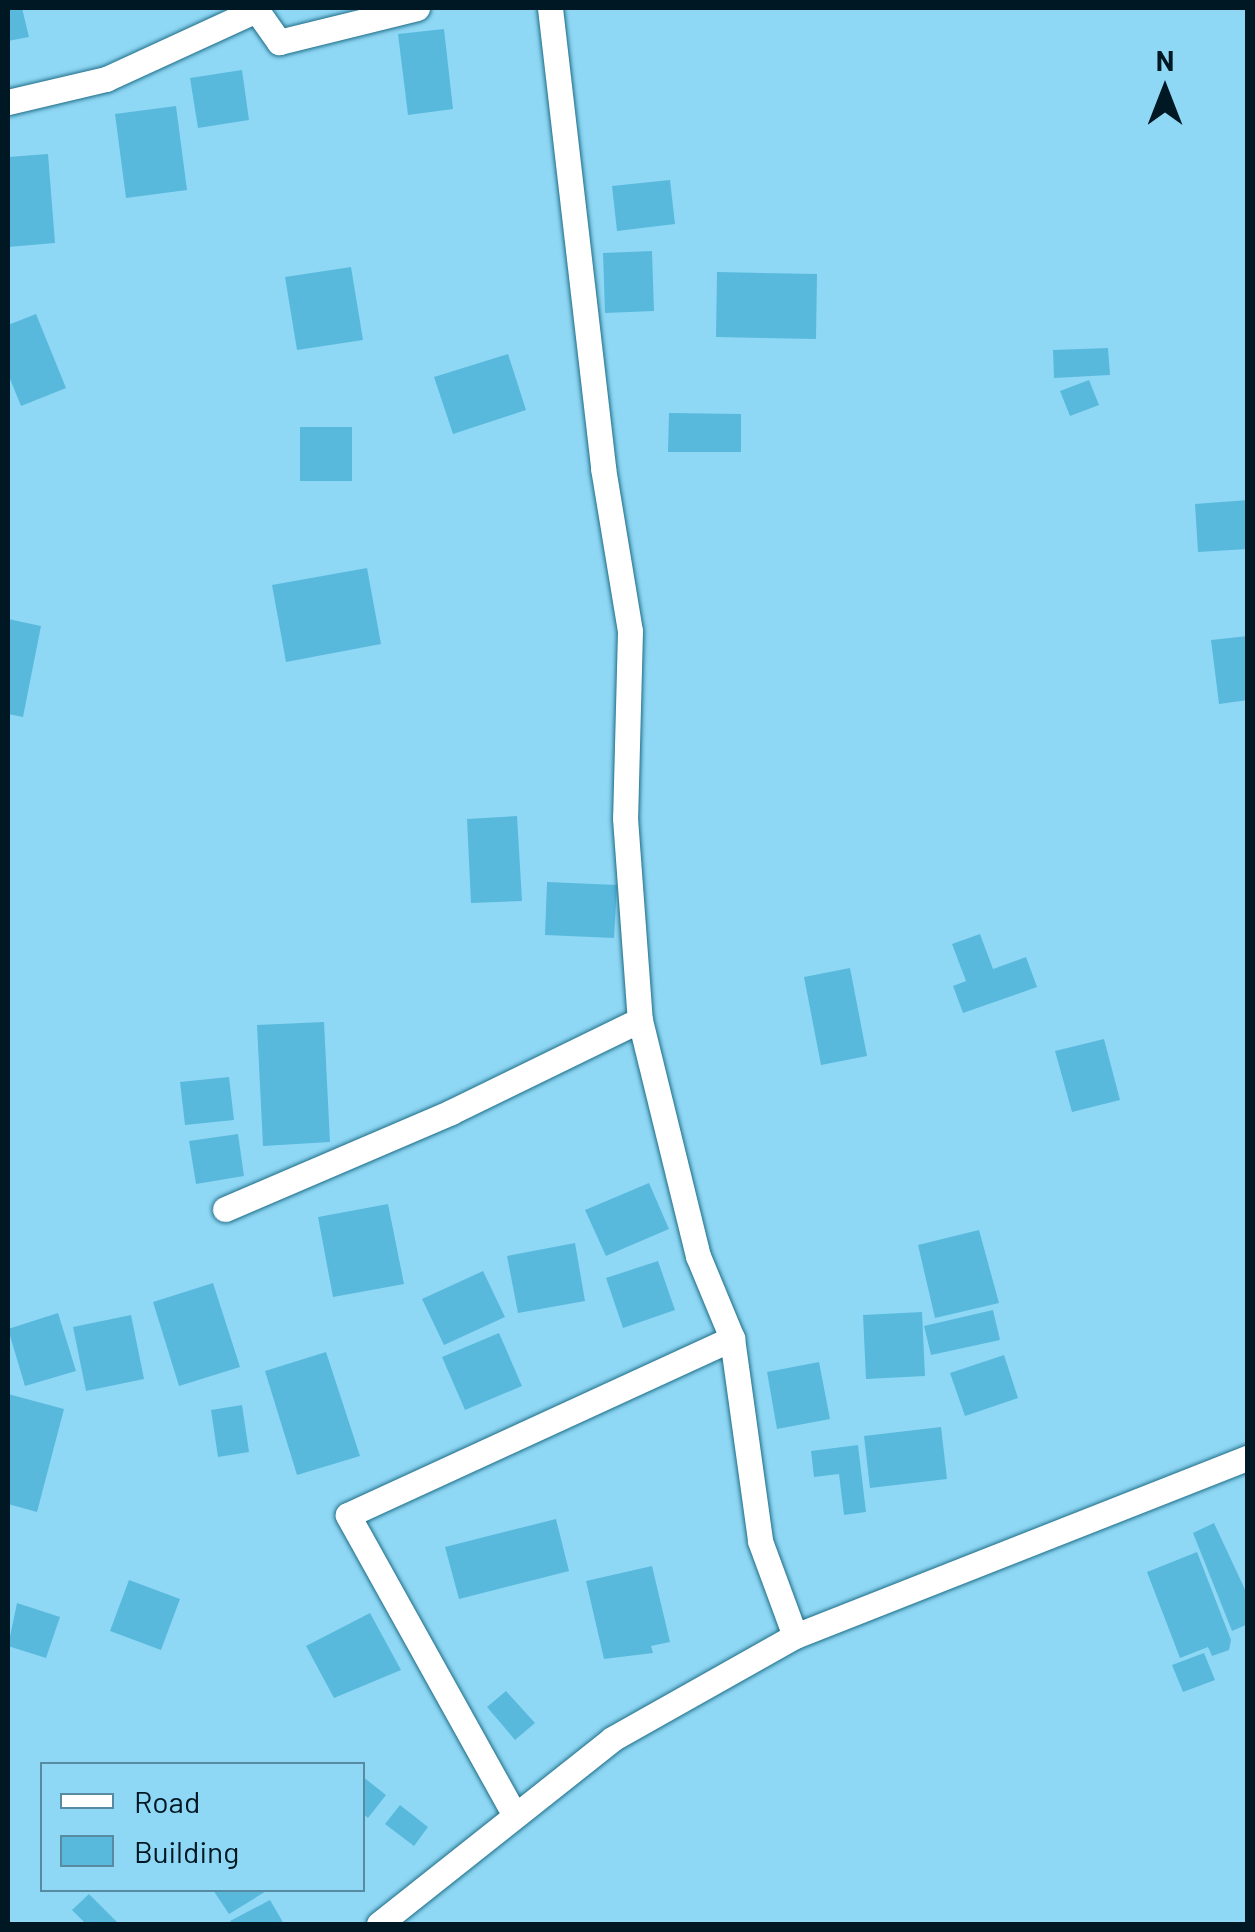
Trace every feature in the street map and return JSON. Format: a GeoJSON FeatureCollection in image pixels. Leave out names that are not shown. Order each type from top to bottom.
{"type":"FeatureCollection","features":[{"type":"Feature","properties":{"kind":"street"},"geometry":{"type":"LineString","coordinates":[[8,102],[106,79],[255,9],[278,42],[417,8]]}},
{"type":"Feature","properties":{"kind":"street"},"geometry":{"type":"LineString","coordinates":[[550,8],[603,468],[630,632],[625,818],[640,1020],[698,1256],[732,1338],[760,1541],[795,1636]]}},
{"type":"Feature","properties":{"kind":"street"},"geometry":{"type":"LineString","coordinates":[[225,1209],[451,1112],[640,1020]]}},
{"type":"Feature","properties":{"kind":"street"},"geometry":{"type":"LineString","coordinates":[[513,1812],[348,1515],[732,1338]]}},
{"type":"Feature","properties":{"kind":"street"},"geometry":{"type":"LineString","coordinates":[[378,1924],[513,1812],[612,1739],[795,1636],[1248,1458]]}},
{"type":"Feature","properties":{"kind":"building"},"geometry":{"type":"Polygon","coordinates":[[[8,8],[22,8],[29,37],[8,41],[8,8]]]}},
{"type":"Feature","properties":{"kind":"building"},"geometry":{"type":"Polygon","coordinates":[[[444,29],[453,109],[408,115],[398,34],[444,29]]]}},
{"type":"Feature","properties":{"kind":"building"},"geometry":{"type":"Polygon","coordinates":[[[242,70],[249,120],[198,128],[190,78],[242,70]]]}},
{"type":"Feature","properties":{"kind":"building"},"geometry":{"type":"Polygon","coordinates":[[[176,106],[187,190],[126,198],[115,114],[176,106]]]}},
{"type":"Feature","properties":{"kind":"building"},"geometry":{"type":"Polygon","coordinates":[[[48,154],[55,243],[8,247],[8,157],[48,154]]]}},
{"type":"Feature","properties":{"kind":"building"},"geometry":{"type":"Polygon","coordinates":[[[670,180],[675,224],[617,231],[612,186],[670,180]]]}},
{"type":"Feature","properties":{"kind":"building"},"geometry":{"type":"Polygon","coordinates":[[[652,251],[654,311],[605,313],[603,253],[652,251]]]}},
{"type":"Feature","properties":{"kind":"building"},"geometry":{"type":"Polygon","coordinates":[[[351,267],[363,340],[297,350],[285,277],[351,267]]]}},
{"type":"Feature","properties":{"kind":"building"},"geometry":{"type":"Polygon","coordinates":[[[717,272],[817,274],[816,339],[716,337],[717,272]]]}},
{"type":"Feature","properties":{"kind":"building"},"geometry":{"type":"Polygon","coordinates":[[[36,314],[66,388],[21,406],[8,374],[8,325],[36,314]]]}},
{"type":"Feature","properties":{"kind":"building"},"geometry":{"type":"Polygon","coordinates":[[[1108,348],[1110,375],[1054,378],[1053,350],[1108,348]]]}},
{"type":"Feature","properties":{"kind":"building"},"geometry":{"type":"Polygon","coordinates":[[[508,354],[526,410],[453,434],[434,377],[508,354]]]}},
{"type":"Feature","properties":{"kind":"building"},"geometry":{"type":"Polygon","coordinates":[[[1089,380],[1099,405],[1070,416],[1060,391],[1089,380]]]}},
{"type":"Feature","properties":{"kind":"building"},"geometry":{"type":"Polygon","coordinates":[[[669,413],[741,414],[741,452],[668,452],[669,413]]]}},
{"type":"Feature","properties":{"kind":"building"},"geometry":{"type":"Polygon","coordinates":[[[300,427],[352,427],[352,481],[300,481],[300,427]]]}},
{"type":"Feature","properties":{"kind":"building"},"geometry":{"type":"Polygon","coordinates":[[[1248,500],[1248,549],[1198,552],[1195,504],[1248,500]]]}},
{"type":"Feature","properties":{"kind":"building"},"geometry":{"type":"Polygon","coordinates":[[[367,568],[381,644],[286,662],[272,585],[367,568]]]}},
{"type":"Feature","properties":{"kind":"building"},"geometry":{"type":"Polygon","coordinates":[[[8,619],[41,626],[23,717],[8,714],[8,619]]]}},
{"type":"Feature","properties":{"kind":"building"},"geometry":{"type":"Polygon","coordinates":[[[1248,636],[1248,700],[1219,704],[1211,640],[1248,636]]]}},
{"type":"Feature","properties":{"kind":"building"},"geometry":{"type":"Polygon","coordinates":[[[517,816],[522,901],[471,903],[467,819],[517,816]]]}},
{"type":"Feature","properties":{"kind":"building"},"geometry":{"type":"Polygon","coordinates":[[[547,882],[617,885],[614,938],[545,935],[547,882]]]}},
{"type":"Feature","properties":{"kind":"building"},"geometry":{"type":"Polygon","coordinates":[[[980,934],[993,969],[1026,957],[1037,987],[963,1013],[953,986],[966,981],[952,944],[980,934]]]}},
{"type":"Feature","properties":{"kind":"building"},"geometry":{"type":"Polygon","coordinates":[[[850,968],[867,1056],[821,1065],[804,977],[850,968]]]}},
{"type":"Feature","properties":{"kind":"building"},"geometry":{"type":"Polygon","coordinates":[[[324,1022],[330,1142],[263,1146],[257,1025],[324,1022]]]}},
{"type":"Feature","properties":{"kind":"building"},"geometry":{"type":"Polygon","coordinates":[[[1104,1039],[1120,1100],[1072,1112],[1055,1051],[1104,1039]]]}},
{"type":"Feature","properties":{"kind":"building"},"geometry":{"type":"Polygon","coordinates":[[[229,1077],[234,1120],[185,1125],[180,1082],[229,1077]]]}},
{"type":"Feature","properties":{"kind":"building"},"geometry":{"type":"Polygon","coordinates":[[[238,1134],[244,1176],[196,1184],[189,1141],[238,1134]]]}},
{"type":"Feature","properties":{"kind":"building"},"geometry":{"type":"Polygon","coordinates":[[[649,1183],[669,1229],[606,1256],[585,1210],[649,1183]]]}},
{"type":"Feature","properties":{"kind":"building"},"geometry":{"type":"Polygon","coordinates":[[[388,1204],[404,1284],[333,1297],[318,1217],[388,1204]]]}},
{"type":"Feature","properties":{"kind":"building"},"geometry":{"type":"Polygon","coordinates":[[[979,1230],[999,1303],[935,1318],[918,1245],[979,1230]]]}},
{"type":"Feature","properties":{"kind":"building"},"geometry":{"type":"Polygon","coordinates":[[[575,1243],[585,1301],[518,1313],[507,1256],[575,1243]]]}},
{"type":"Feature","properties":{"kind":"building"},"geometry":{"type":"Polygon","coordinates":[[[658,1261],[675,1310],[623,1328],[606,1278],[658,1261]]]}},
{"type":"Feature","properties":{"kind":"building"},"geometry":{"type":"Polygon","coordinates":[[[483,1271],[505,1317],[444,1345],[422,1299],[483,1271]]]}},
{"type":"Feature","properties":{"kind":"building"},"geometry":{"type":"Polygon","coordinates":[[[213,1283],[240,1367],[179,1386],[153,1302],[213,1283]]]}},
{"type":"Feature","properties":{"kind":"building"},"geometry":{"type":"Polygon","coordinates":[[[993,1310],[1000,1340],[931,1355],[924,1326],[993,1310]]]}},
{"type":"Feature","properties":{"kind":"building"},"geometry":{"type":"Polygon","coordinates":[[[922,1312],[925,1376],[866,1379],[863,1315],[922,1312]]]}},
{"type":"Feature","properties":{"kind":"building"},"geometry":{"type":"Polygon","coordinates":[[[58,1313],[76,1371],[25,1386],[8,1329],[58,1313]]]}},
{"type":"Feature","properties":{"kind":"building"},"geometry":{"type":"Polygon","coordinates":[[[131,1315],[144,1379],[86,1391],[73,1327],[131,1315]]]}},
{"type":"Feature","properties":{"kind":"building"},"geometry":{"type":"Polygon","coordinates":[[[499,1333],[522,1386],[465,1410],[442,1357],[499,1333]]]}},
{"type":"Feature","properties":{"kind":"building"},"geometry":{"type":"Polygon","coordinates":[[[326,1352],[360,1456],[297,1475],[265,1371],[326,1352]]]}},
{"type":"Feature","properties":{"kind":"building"},"geometry":{"type":"Polygon","coordinates":[[[1004,1355],[1018,1398],[965,1416],[950,1373],[1004,1355]]]}},
{"type":"Feature","properties":{"kind":"building"},"geometry":{"type":"Polygon","coordinates":[[[819,1362],[830,1419],[777,1429],[767,1372],[819,1362]]]}},
{"type":"Feature","properties":{"kind":"building"},"geometry":{"type":"Polygon","coordinates":[[[8,1394],[64,1409],[37,1512],[8,1504],[8,1394]]]}},
{"type":"Feature","properties":{"kind":"building"},"geometry":{"type":"Polygon","coordinates":[[[242,1405],[249,1452],[218,1457],[211,1410],[242,1405]]]}},
{"type":"Feature","properties":{"kind":"building"},"geometry":{"type":"Polygon","coordinates":[[[941,1427],[947,1479],[870,1488],[864,1436],[941,1427]]]}},
{"type":"Feature","properties":{"kind":"building"},"geometry":{"type":"Polygon","coordinates":[[[858,1445],[866,1512],[844,1515],[839,1474],[814,1477],[811,1451],[858,1445]]]}},
{"type":"Feature","properties":{"kind":"building"},"geometry":{"type":"Polygon","coordinates":[[[556,1519],[569,1571],[459,1599],[445,1547],[556,1519]]]}},
{"type":"Feature","properties":{"kind":"building"},"geometry":{"type":"Polygon","coordinates":[[[1214,1523],[1248,1596],[1248,1624],[1232,1631],[1193,1533],[1214,1523]]]}},
{"type":"Feature","properties":{"kind":"building"},"geometry":{"type":"Polygon","coordinates":[[[1197,1552],[1231,1640],[1229,1650],[1212,1656],[1208,1647],[1180,1658],[1147,1572],[1197,1552]]]}},
{"type":"Feature","properties":{"kind":"building"},"geometry":{"type":"Polygon","coordinates":[[[652,1566],[670,1642],[651,1646],[653,1653],[604,1659],[586,1581],[652,1566]]]}},
{"type":"Feature","properties":{"kind":"building"},"geometry":{"type":"Polygon","coordinates":[[[129,1580],[180,1599],[161,1650],[110,1631],[129,1580]]]}},
{"type":"Feature","properties":{"kind":"building"},"geometry":{"type":"Polygon","coordinates":[[[17,1603],[60,1617],[46,1658],[8,1646],[17,1603]]]}},
{"type":"Feature","properties":{"kind":"building"},"geometry":{"type":"Polygon","coordinates":[[[370,1613],[401,1670],[334,1698],[306,1646],[370,1613]]]}},
{"type":"Feature","properties":{"kind":"building"},"geometry":{"type":"Polygon","coordinates":[[[1204,1653],[1215,1680],[1183,1692],[1172,1665],[1204,1653]]]}},
{"type":"Feature","properties":{"kind":"building"},"geometry":{"type":"Polygon","coordinates":[[[506,1691],[535,1723],[515,1740],[487,1707],[506,1691]]]}},
{"type":"Feature","properties":{"kind":"building"},"geometry":{"type":"Polygon","coordinates":[[[365,1778],[386,1795],[368,1818],[365,1816],[365,1778]]]}},
{"type":"Feature","properties":{"kind":"building"},"geometry":{"type":"Polygon","coordinates":[[[400,1805],[428,1827],[414,1846],[385,1824],[400,1805]]]}},
{"type":"Feature","properties":{"kind":"building"},"geometry":{"type":"Polygon","coordinates":[[[214,1892],[265,1892],[229,1914],[214,1892]]]}},
{"type":"Feature","properties":{"kind":"building"},"geometry":{"type":"Polygon","coordinates":[[[89,1894],[119,1924],[86,1924],[72,1910],[89,1894]]]}},
{"type":"Feature","properties":{"kind":"building"},"geometry":{"type":"Polygon","coordinates":[[[270,1900],[284,1924],[230,1921],[270,1900]]]}}]}
